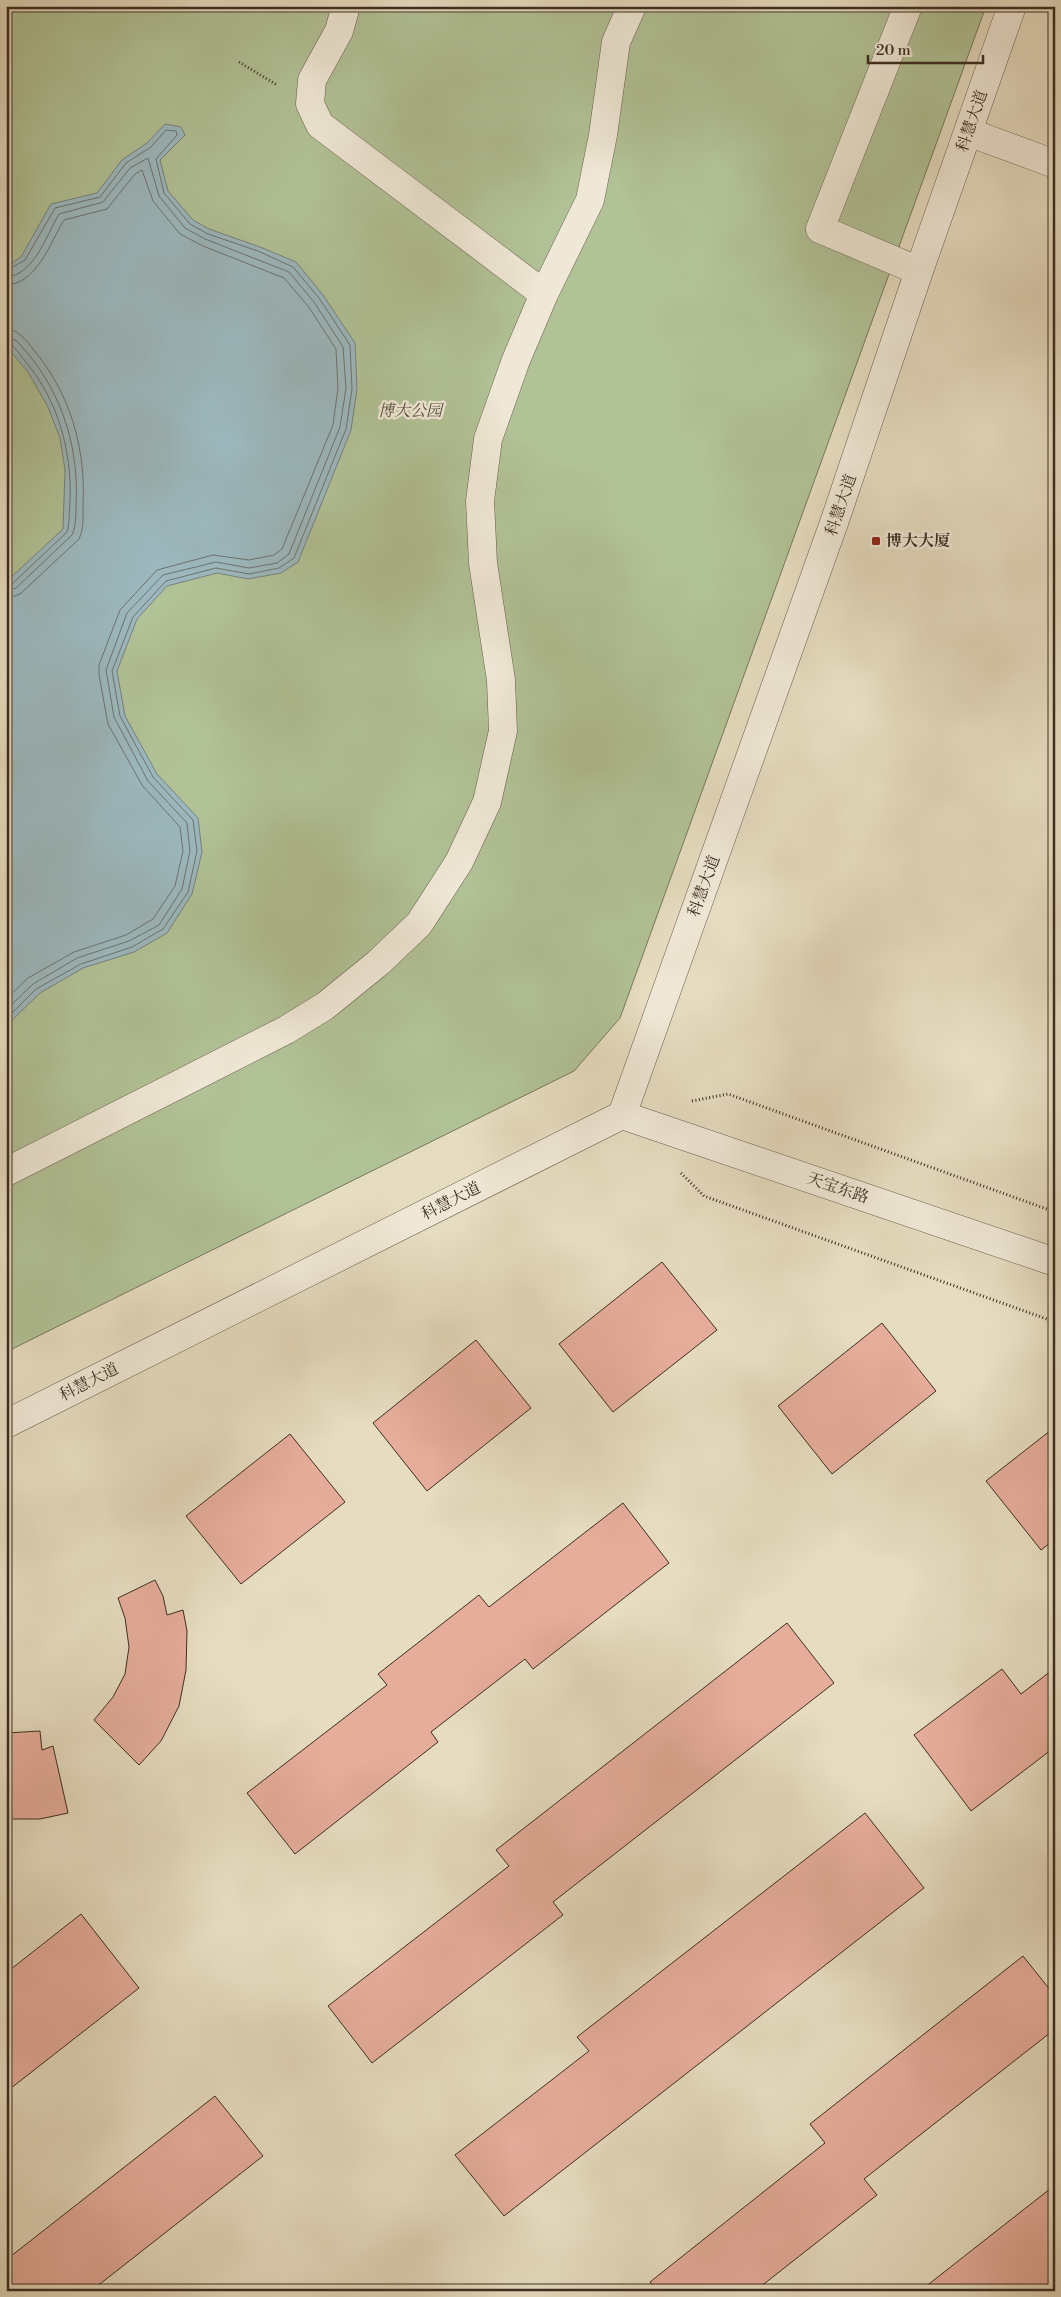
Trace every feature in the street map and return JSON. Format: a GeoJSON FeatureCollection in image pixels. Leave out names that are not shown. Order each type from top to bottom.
{"type":"FeatureCollection","features":[{"type":"Feature","properties":{"kind":"street"},"geometry":{"type":"LineString","coordinates":[[346,6],[339,31],[312,80],[310,104],[320,125],[544,294]]}},
{"type":"Feature","properties":{"kind":"street"},"geometry":{"type":"LineString","coordinates":[[6,1172],[286,1030],[325,1006],[378,963],[419,924],[459,862],[487,802],[504,731],[501,680],[483,563],[480,501],[488,439],[516,360],[544,294],[590,200],[603,135],[616,42],[632,6]]}},
{"type":"Feature","properties":{"kind":"street"},"geometry":{"type":"LineString","coordinates":[[908,6],[820,229],[919,271]]}},
{"type":"Feature","properties":{"kind":"street","name":"科慧大道"},"geometry":{"type":"LineString","coordinates":[[6,1424],[622,1115],[836,520],[919,271],[1012,6]]}},
{"type":"Feature","properties":{"kind":"street"},"geometry":{"type":"LineString","coordinates":[[968,132],[1055,164]]}},
{"type":"Feature","properties":{"kind":"street","name":"天宝东路"},"geometry":{"type":"LineString","coordinates":[[622,1115],[1055,1262]]}},
{"type":"Feature","properties":{"kind":"path"},"geometry":{"type":"LineString","coordinates":[[239,62],[310,104]]}},
{"type":"Feature","properties":{"kind":"path"},"geometry":{"type":"LineString","coordinates":[[690,1102],[728,1094],[1055,1212]]}},
{"type":"Feature","properties":{"kind":"path"},"geometry":{"type":"LineString","coordinates":[[677,1169],[704,1196],[1055,1322]]}},
{"type":"Feature","properties":{"kind":"green space","name":"博大公园"},"geometry":{"type":"Polygon","coordinates":[[[6,6],[986,6],[620,1018],[574,1071],[6,1352],[6,6]]]}},
{"type":"Feature","properties":{"kind":"water"},"geometry":{"type":"Polygon","coordinates":[[[165,124],[181,127],[185,135],[160,160],[168,191],[193,220],[209,229],[296,262],[323,295],[355,343],[357,389],[351,430],[298,562],[281,573],[248,579],[217,573],[167,586],[137,619],[117,671],[125,716],[157,774],[198,818],[202,852],[192,894],[167,933],[134,952],[83,968],[40,993],[6,1026],[6,582],[63,529],[65,470],[60,438],[48,407],[28,372],[6,346],[6,267],[21,257],[51,204],[97,193],[122,160],[147,143],[165,124]]]}},
{"type":"Feature","properties":{"kind":"building"},"geometry":{"type":"Polygon","coordinates":[[[662,1262],[717,1330],[613,1412],[559,1344],[662,1262]]]}},
{"type":"Feature","properties":{"kind":"building"},"geometry":{"type":"Polygon","coordinates":[[[882,1323],[936,1391],[832,1474],[778,1406],[882,1323]]]}},
{"type":"Feature","properties":{"kind":"building"},"geometry":{"type":"Polygon","coordinates":[[[476,1340],[531,1408],[427,1491],[373,1423],[476,1340]]]}},
{"type":"Feature","properties":{"kind":"building"},"geometry":{"type":"Polygon","coordinates":[[[1055,1427],[1055,1539],[1041,1550],[986,1481],[1055,1427]]]}},
{"type":"Feature","properties":{"kind":"building"},"geometry":{"type":"Polygon","coordinates":[[[290,1434],[345,1502],[241,1584],[186,1516],[290,1434]]]}},
{"type":"Feature","properties":{"kind":"building"},"geometry":{"type":"Polygon","coordinates":[[[623,1503],[669,1563],[533,1669],[525,1659],[431,1732],[438,1742],[295,1854],[247,1793],[387,1685],[378,1674],[479,1595],[489,1607],[623,1503]]]}},
{"type":"Feature","properties":{"kind":"building"},"geometry":{"type":"Polygon","coordinates":[[[155,1580],[163,1596],[167,1615],[183,1610],[187,1631],[186,1670],[179,1706],[161,1741],[139,1765],[94,1720],[113,1697],[125,1674],[129,1647],[125,1618],[118,1598],[155,1580]]]}},
{"type":"Feature","properties":{"kind":"building"},"geometry":{"type":"Polygon","coordinates":[[[787,1623],[834,1683],[553,1902],[563,1915],[372,2063],[328,2006],[509,1866],[496,1850],[787,1623]]]}},
{"type":"Feature","properties":{"kind":"building"},"geometry":{"type":"Polygon","coordinates":[[[1055,1668],[1055,1747],[971,1811],[914,1735],[1002,1669],[1021,1694],[1055,1668]]]}},
{"type":"Feature","properties":{"kind":"building"},"geometry":{"type":"Polygon","coordinates":[[[40,1731],[42,1750],[53,1746],[68,1813],[40,1819],[6,1819],[6,1733],[40,1731]]]}},
{"type":"Feature","properties":{"kind":"building"},"geometry":{"type":"Polygon","coordinates":[[[865,1813],[924,1888],[504,2216],[455,2155],[589,2051],[577,2037],[865,1813]]]}},
{"type":"Feature","properties":{"kind":"building"},"geometry":{"type":"Polygon","coordinates":[[[81,1914],[139,1988],[6,2092],[6,1973],[81,1914]]]}},
{"type":"Feature","properties":{"kind":"building"},"geometry":{"type":"Polygon","coordinates":[[[1023,1956],[1055,1996],[1055,2029],[864,2179],[877,2195],[755,2291],[657,2291],[650,2282],[825,2143],[810,2124],[1023,1956]]]}},
{"type":"Feature","properties":{"kind":"building"},"geometry":{"type":"Polygon","coordinates":[[[215,2096],[263,2156],[91,2291],[6,2291],[6,2260],[215,2096]]]}},
{"type":"Feature","properties":{"kind":"building"},"geometry":{"type":"Polygon","coordinates":[[[1055,2185],[1055,2291],[920,2291],[1055,2185]]]}},
{"type":"Feature","properties":{"kind":"place","name":"博大大厦"},"geometry":{"type":"Point","coordinates":[876,541]}}]}
